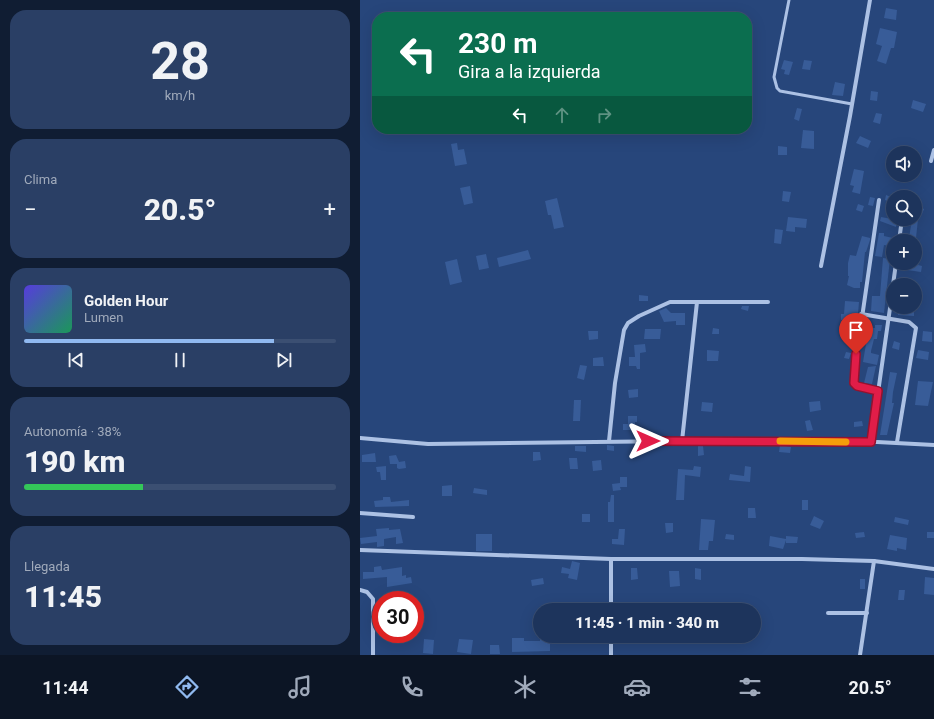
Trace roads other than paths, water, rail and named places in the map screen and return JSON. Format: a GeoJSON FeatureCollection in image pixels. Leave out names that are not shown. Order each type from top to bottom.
{"type":"FeatureCollection","features":[{"type":"Feature","properties":{"kind":"street"},"geometry":{"type":"LineString","coordinates":[[820,266],[852,104],[870,0]]}},
{"type":"Feature","properties":{"kind":"street"},"geometry":{"type":"LineString","coordinates":[[932,161],[934,150]]}},
{"type":"Feature","properties":{"kind":"street"},"geometry":{"type":"LineString","coordinates":[[878,391],[857,386],[853,380],[861,314],[879,200]]}},
{"type":"Feature","properties":{"kind":"street"},"geometry":{"type":"LineString","coordinates":[[609,441],[615,383],[624,330],[628,323],[639,316],[670,302],[768,302]]}},
{"type":"Feature","properties":{"kind":"street"},"geometry":{"type":"LineString","coordinates":[[682,441],[697,302]]}},
{"type":"Feature","properties":{"kind":"street"},"geometry":{"type":"LineString","coordinates":[[861,314],[909,322],[916,328],[897,442]]}},
{"type":"Feature","properties":{"kind":"street"},"geometry":{"type":"LineString","coordinates":[[871,442],[890,314]]}},
{"type":"Feature","properties":{"kind":"street"},"geometry":{"type":"LineString","coordinates":[[360,438],[428,444],[682,441],[897,442],[934,445]]}},
{"type":"Feature","properties":{"kind":"street"},"geometry":{"type":"LineString","coordinates":[[360,513],[413,517]]}},
{"type":"Feature","properties":{"kind":"street"},"geometry":{"type":"LineString","coordinates":[[360,550],[611,559],[802,559],[874,561],[934,569]]}},
{"type":"Feature","properties":{"kind":"street"},"geometry":{"type":"LineString","coordinates":[[611,559],[611,603]]}},
{"type":"Feature","properties":{"kind":"street"},"geometry":{"type":"LineString","coordinates":[[860,655],[874,561]]}},
{"type":"Feature","properties":{"kind":"street"},"geometry":{"type":"LineString","coordinates":[[360,590],[368,592],[373,599],[372,655]]}},
{"type":"Feature","properties":{"kind":"street"},"geometry":{"type":"LineString","coordinates":[[828,613],[867,613]]}},
{"type":"Feature","properties":{"kind":"street"},"geometry":{"type":"LineString","coordinates":[[611,643],[611,655]]}},
{"type":"Feature","properties":{"kind":"lane"},"geometry":{"type":"LineString","coordinates":[[789,0],[774,77],[777,88],[780,91],[852,104]]}}]}
